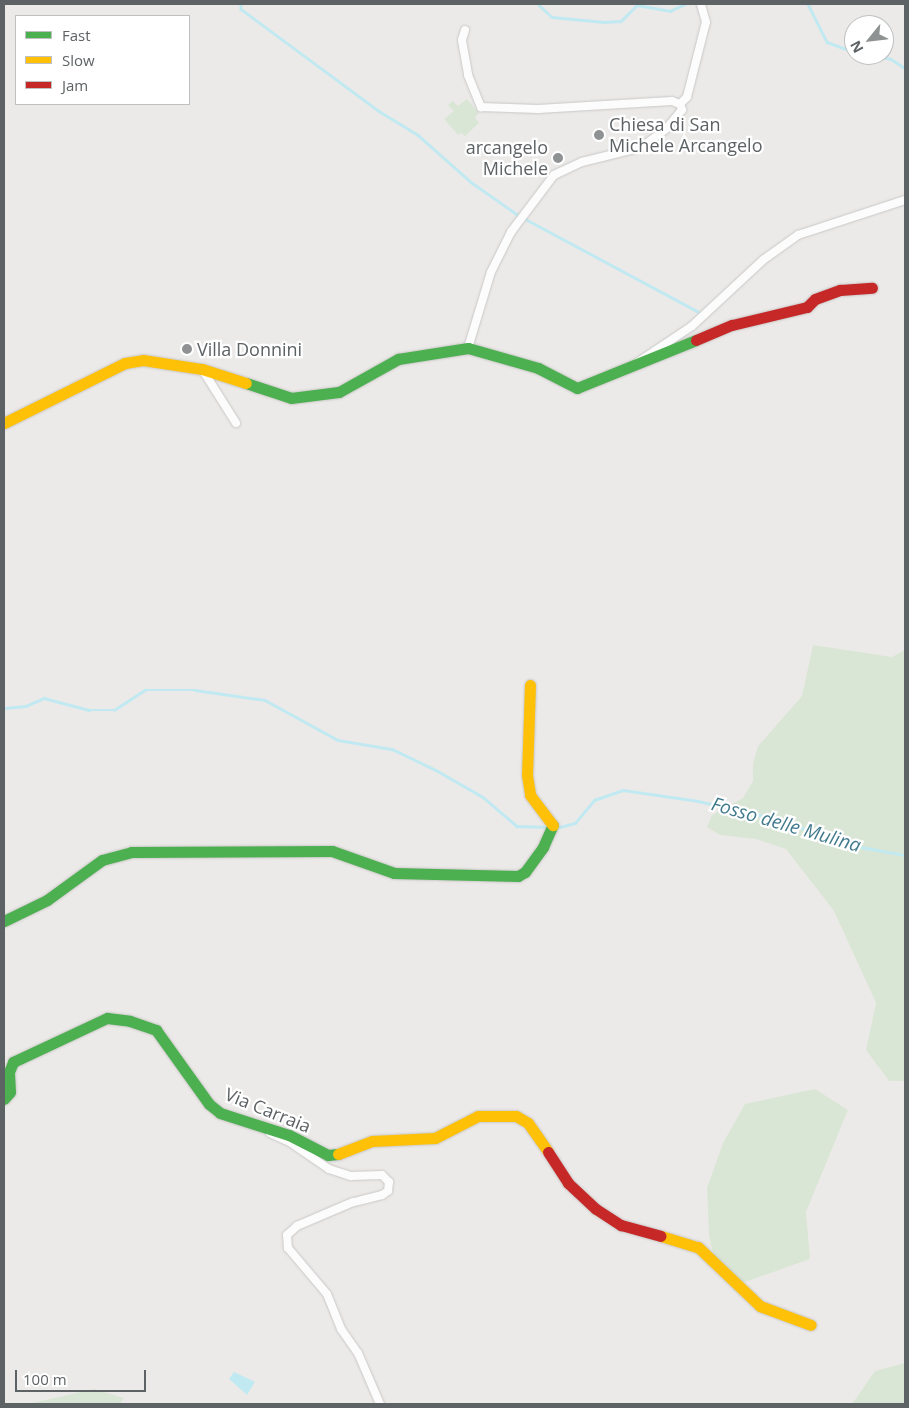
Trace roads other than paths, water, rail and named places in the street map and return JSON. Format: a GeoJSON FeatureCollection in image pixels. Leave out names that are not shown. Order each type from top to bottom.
{"type":"FeatureCollection","features":[{"type":"Feature","properties":{"kind":"street"},"geometry":{"type":"LineString","coordinates":[[680,104],[687,96],[706,22],[701,4]]}},
{"type":"Feature","properties":{"kind":"street"},"geometry":{"type":"LineString","coordinates":[[465,30],[462,40],[468,75],[482,107],[538,109],[672,102],[680,104]]}},
{"type":"Feature","properties":{"kind":"street"},"geometry":{"type":"LineString","coordinates":[[468,348],[491,272],[511,232],[554,175],[582,162],[642,147],[666,130],[682,110],[680,104]]}},
{"type":"Feature","properties":{"kind":"street"},"geometry":{"type":"LineString","coordinates":[[628,370],[643,357],[692,326],[763,260],[798,236],[905,200]]}},
{"type":"Feature","properties":{"kind":"street"},"geometry":{"type":"LineString","coordinates":[[4,423],[125,363],[143,360],[202,369],[291,398],[316,397],[356,385],[398,359],[468,348],[538,368],[577,388],[601,383],[732,325],[744,324],[807,307],[816,299],[840,290],[872,288]]}},
{"type":"Feature","properties":{"kind":"street"},"geometry":{"type":"LineString","coordinates":[[202,369],[236,423]]}},
{"type":"Feature","properties":{"kind":"street"},"geometry":{"type":"LineString","coordinates":[[4,921],[47,900],[102,860],[131,852],[332,851],[394,873],[518,876],[543,848],[554,826],[530,795],[525,749],[530,685]]}},
{"type":"Feature","properties":{"kind":"street","name":"Via Carraia"},"geometry":{"type":"LineString","coordinates":[[4,1099],[10,1092],[9,1072],[14,1062],[107,1018],[130,1021],[156,1030],[210,1104],[220,1114],[263,1129],[289,1135],[328,1155],[339,1154],[372,1141],[435,1138],[478,1116],[516,1116],[528,1123],[568,1183],[596,1209],[621,1225],[698,1247],[760,1306],[810,1325]]}},
{"type":"Feature","properties":{"kind":"street"},"geometry":{"type":"LineString","coordinates":[[263,1129],[291,1143],[329,1169],[351,1176],[382,1175],[389,1182],[388,1190],[382,1195],[353,1202],[297,1226],[287,1235],[288,1248],[328,1294],[341,1329],[358,1353],[380,1404]]}},
{"type":"Feature","properties":{"kind":"water"},"geometry":{"type":"Polygon","coordinates":[[[234,1372],[255,1382],[247,1395],[229,1379],[234,1372]]]}},
{"type":"Feature","properties":{"kind":"waterway"},"geometry":{"type":"LineString","coordinates":[[241,4],[241,9],[379,111],[418,135],[471,182],[518,215],[699,312]]}},
{"type":"Feature","properties":{"kind":"waterway"},"geometry":{"type":"LineString","coordinates":[[538,4],[552,17],[604,22],[621,21],[637,5],[670,11],[685,4]]}},
{"type":"Feature","properties":{"kind":"waterway"},"geometry":{"type":"LineString","coordinates":[[808,4],[827,42],[844,48]]}},
{"type":"Feature","properties":{"kind":"waterway"},"geometry":{"type":"LineString","coordinates":[[894,61],[905,68]]}},
{"type":"Feature","properties":{"kind":"waterway","name":"Fosso delle Mulina"},"geometry":{"type":"LineString","coordinates":[[4,708],[26,706],[44,698],[89,710],[114,710],[145,690],[195,690],[265,700],[338,740],[392,749],[436,770],[483,797],[517,826],[548,827]]}},
{"type":"Feature","properties":{"kind":"waterway","name":"Fosso delle Mulina"},"geometry":{"type":"LineString","coordinates":[[556,828],[575,823],[594,800],[623,790],[698,801],[772,818],[855,846],[905,855]]}},
{"type":"Feature","properties":{"kind":"place","name":"Chiesa di San Michele Arcangelo"},"geometry":{"type":"Point","coordinates":[599,135]}},
{"type":"Feature","properties":{"kind":"place","name":"arcangelo Michele"},"geometry":{"type":"Point","coordinates":[558,158]}},
{"type":"Feature","properties":{"kind":"place","name":"Villa Donnini"},"geometry":{"type":"Point","coordinates":[187,349]}}]}
